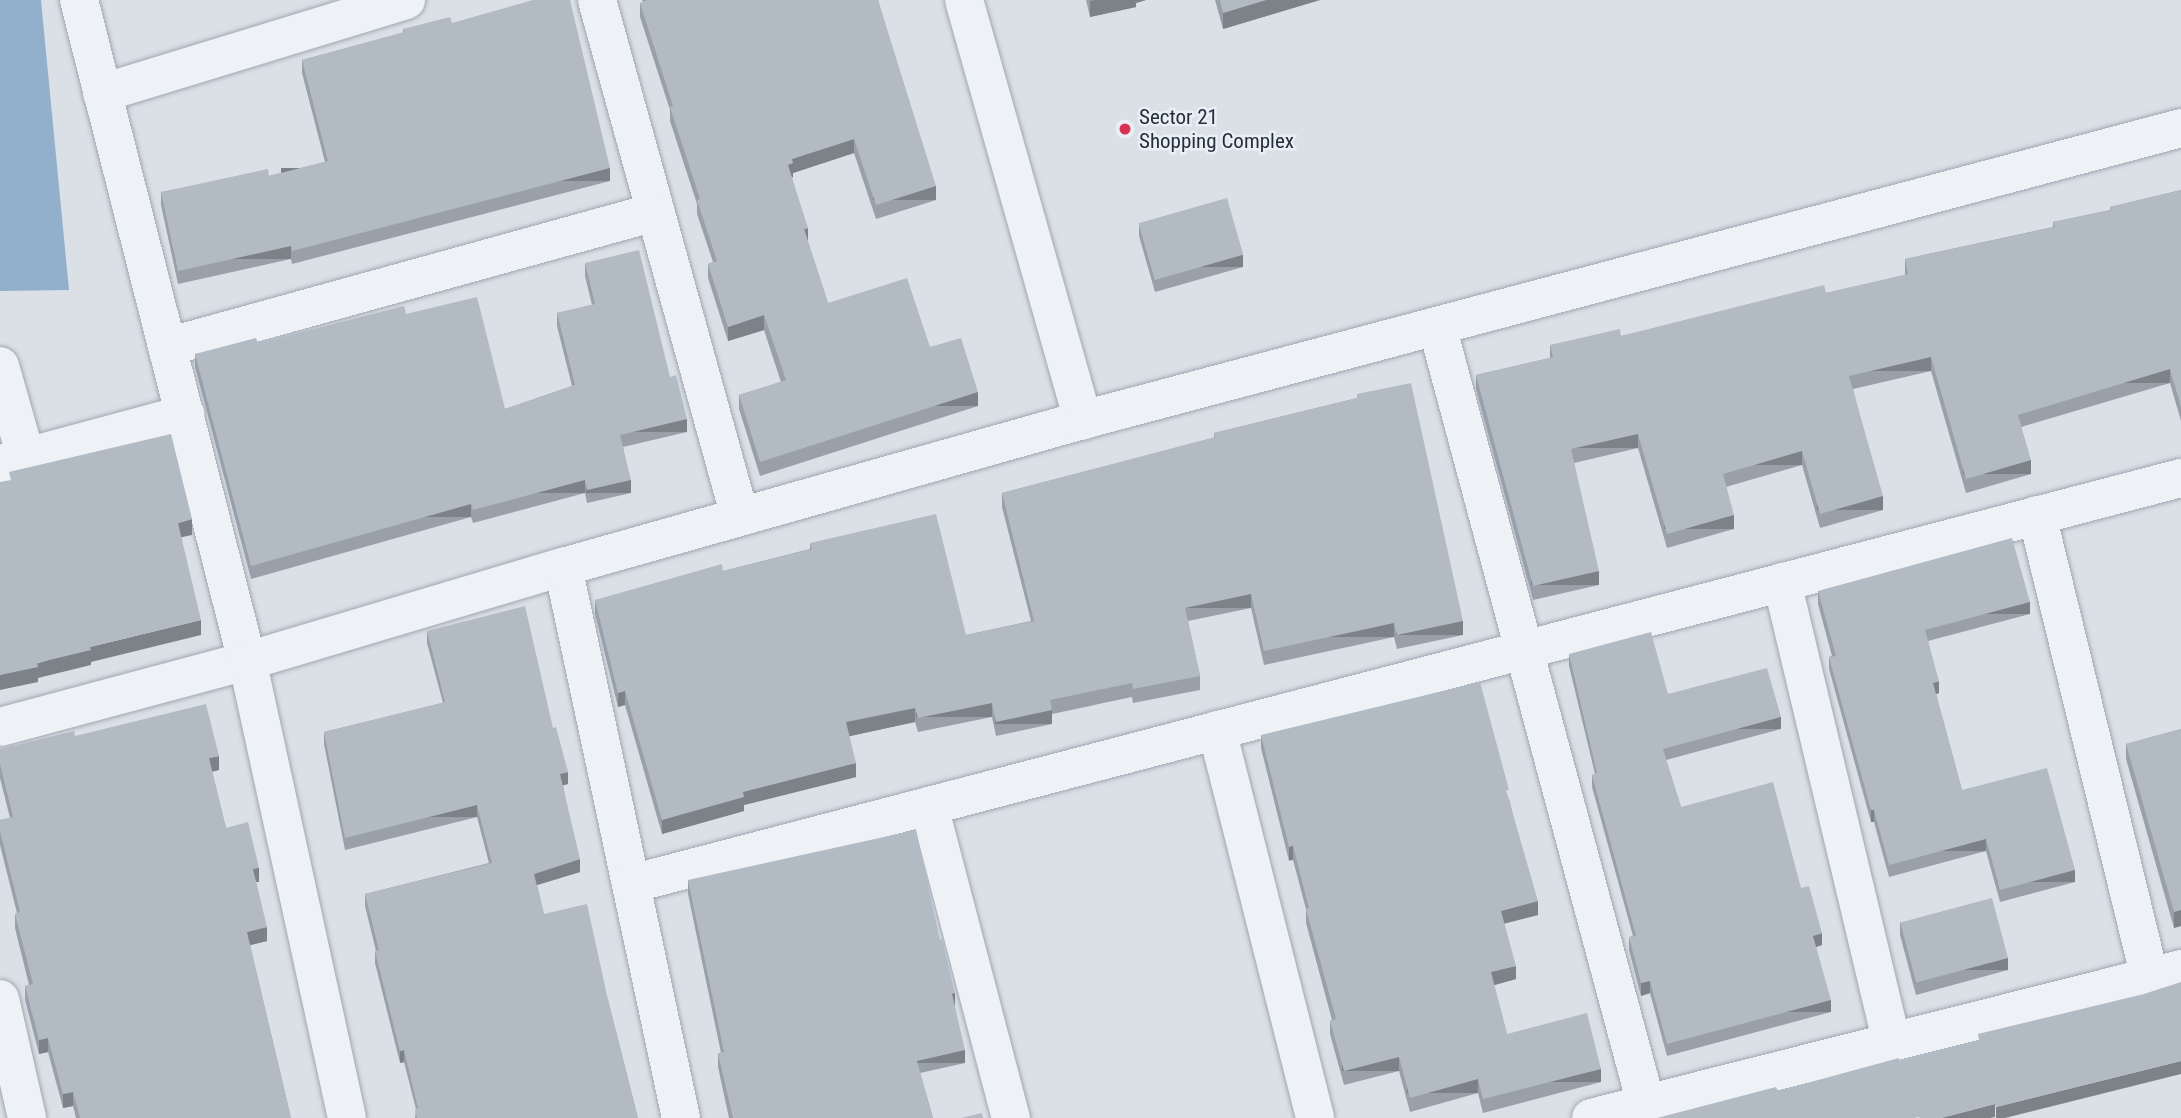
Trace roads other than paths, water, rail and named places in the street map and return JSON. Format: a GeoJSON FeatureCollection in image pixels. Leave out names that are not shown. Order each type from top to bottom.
{"type":"FeatureCollection","features":[{"type":"Feature","properties":{"kind":"street"},"geometry":{"type":"LineString","coordinates":[[79,0],[247,661],[347,1118]]}},
{"type":"Feature","properties":{"kind":"street"},"geometry":{"type":"LineString","coordinates":[[102,93],[314,13],[406,0]]}},
{"type":"Feature","properties":{"kind":"street"},"geometry":{"type":"LineString","coordinates":[[597,0],[740,517]]}},
{"type":"Feature","properties":{"kind":"street"},"geometry":{"type":"LineString","coordinates":[[964,0],[1083,420]]}},
{"type":"Feature","properties":{"kind":"street"},"geometry":{"type":"LineString","coordinates":[[0,727],[247,661],[563,567],[1083,420],[2181,128]]}},
{"type":"Feature","properties":{"kind":"street"},"geometry":{"type":"LineString","coordinates":[[167,347],[655,212]]}},
{"type":"Feature","properties":{"kind":"street"},"geometry":{"type":"LineString","coordinates":[[1437,326],[1646,1104]]}},
{"type":"Feature","properties":{"kind":"street"},"geometry":{"type":"LineString","coordinates":[[0,366],[13,460],[185,414]]}},
{"type":"Feature","properties":{"kind":"street"},"geometry":{"type":"LineString","coordinates":[[631,884],[2181,478]]}},
{"type":"Feature","properties":{"kind":"street"},"geometry":{"type":"LineString","coordinates":[[1591,1118],[2165,973],[2037,515]]}},
{"type":"Feature","properties":{"kind":"street"},"geometry":{"type":"LineString","coordinates":[[563,567],[681,1118]]}},
{"type":"Feature","properties":{"kind":"street"},"geometry":{"type":"LineString","coordinates":[[1782,582],[1892,1042]]}},
{"type":"Feature","properties":{"kind":"street"},"geometry":{"type":"LineString","coordinates":[[1217,730],[1315,1118]]}},
{"type":"Feature","properties":{"kind":"street"},"geometry":{"type":"LineString","coordinates":[[929,806],[1011,1118]]}},
{"type":"Feature","properties":{"kind":"street"},"geometry":{"type":"LineString","coordinates":[[0,999],[27,1118]]}},
{"type":"Feature","properties":{"kind":"water"},"geometry":{"type":"Polygon","coordinates":[[[0,0],[41,0],[69,290],[0,291],[0,0]]]}},
{"type":"Feature","properties":{"kind":"place","name":"Sector 21 Shopping Complex"},"geometry":{"type":"Point","coordinates":[1125,129]}}]}
